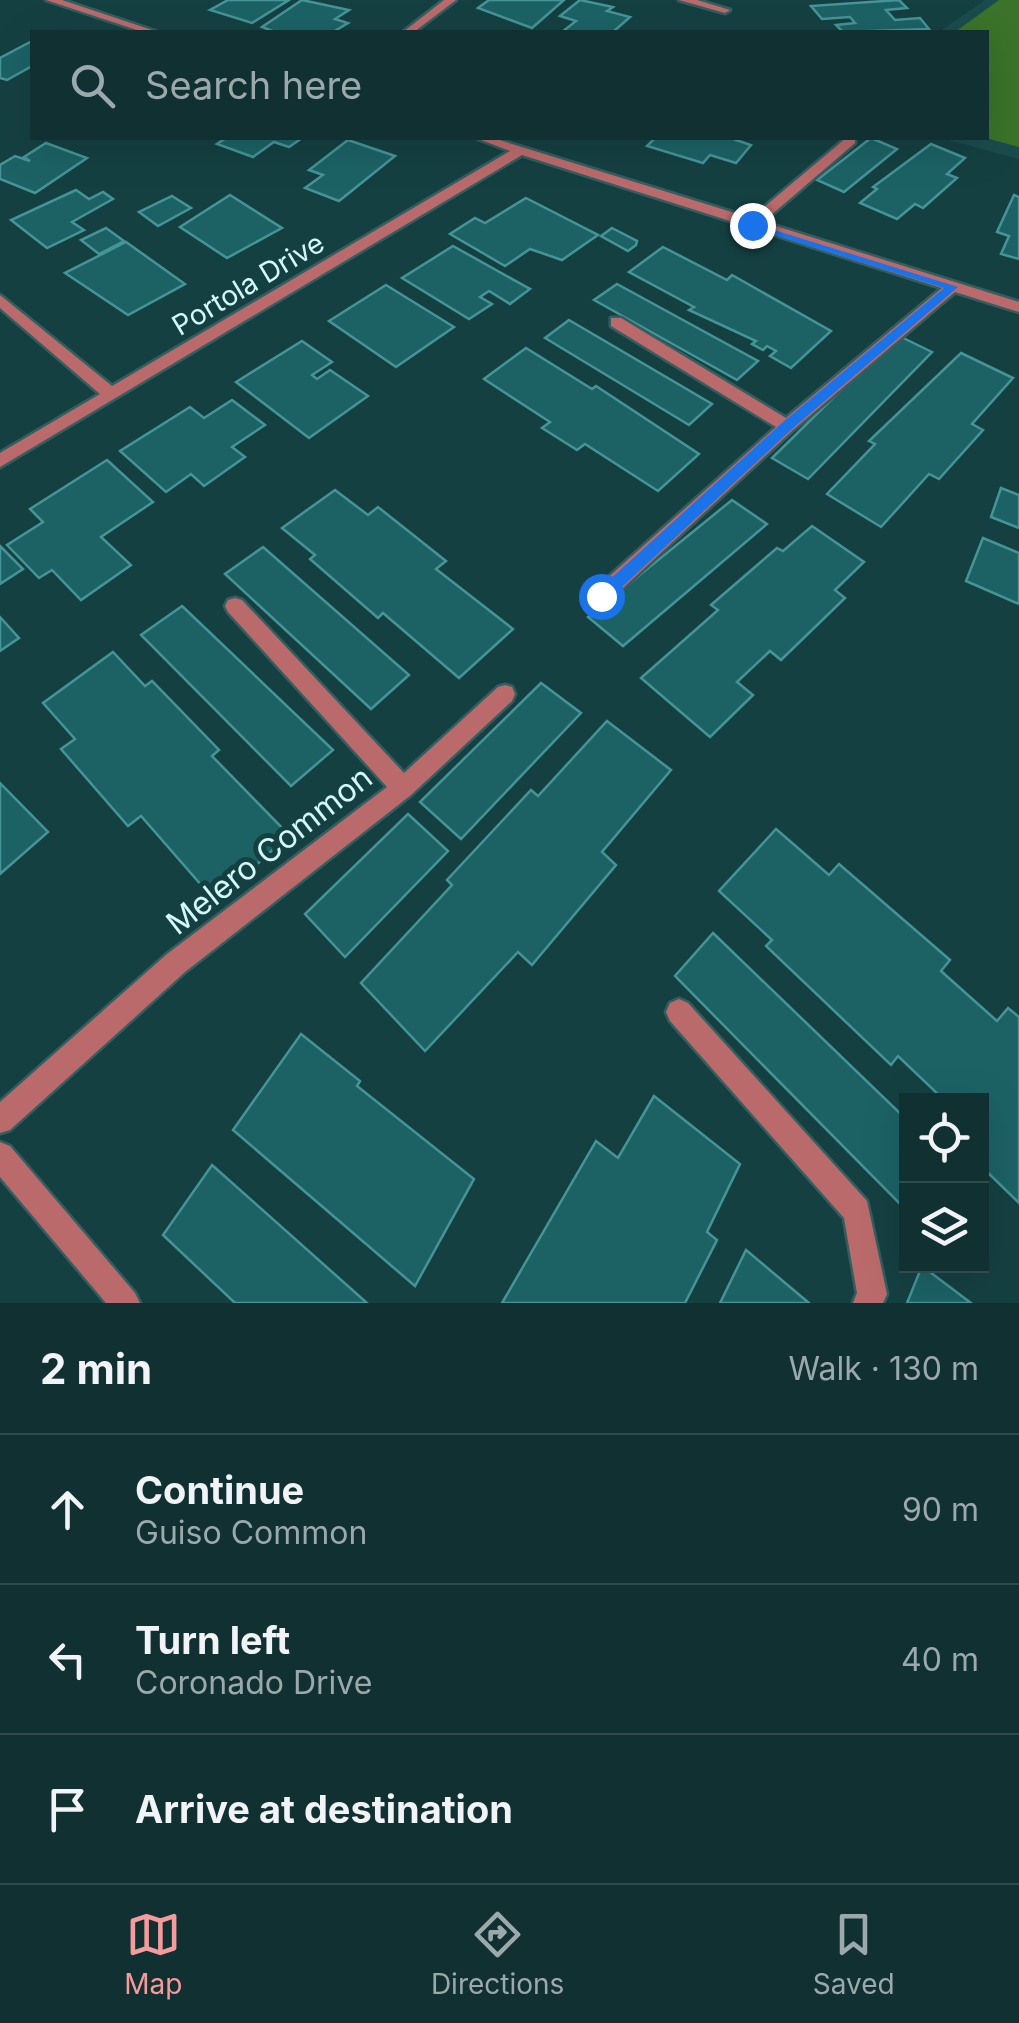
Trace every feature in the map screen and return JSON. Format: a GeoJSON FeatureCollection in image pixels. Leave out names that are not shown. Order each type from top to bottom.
{"type":"FeatureCollection","features":[{"type":"Feature","properties":{"kind":"street"},"geometry":{"type":"LineString","coordinates":[[51,0],[148,30]]}},
{"type":"Feature","properties":{"kind":"street"},"geometry":{"type":"LineString","coordinates":[[411,30],[451,0]]}},
{"type":"Feature","properties":{"kind":"street"},"geometry":{"type":"LineString","coordinates":[[684,0],[725,10]]}},
{"type":"Feature","properties":{"kind":"street"},"geometry":{"type":"LineString","coordinates":[[488,140],[1019,307]]}},
{"type":"Feature","properties":{"kind":"street"},"geometry":{"type":"LineString","coordinates":[[752,225],[851,140]]}},
{"type":"Feature","properties":{"kind":"street","name":"Portola Drive"},"geometry":{"type":"LineString","coordinates":[[0,461],[521,150]]}},
{"type":"Feature","properties":{"kind":"street"},"geometry":{"type":"LineString","coordinates":[[601,596],[788,426],[952,287]]}},
{"type":"Feature","properties":{"kind":"street"},"geometry":{"type":"LineString","coordinates":[[0,300],[112,395]]}},
{"type":"Feature","properties":{"kind":"street"},"geometry":{"type":"LineString","coordinates":[[616,322],[788,426]]}},
{"type":"Feature","properties":{"kind":"street","name":"Melero Common"},"geometry":{"type":"LineString","coordinates":[[235,606],[403,788]]}},
{"type":"Feature","properties":{"kind":"street","name":"Melero Common"},"geometry":{"type":"LineString","coordinates":[[0,1120],[176,963],[403,788],[505,694]]}},
{"type":"Feature","properties":{"kind":"street"},"geometry":{"type":"LineString","coordinates":[[678,1012],[857,1210],[872,1294],[868,1303]]}},
{"type":"Feature","properties":{"kind":"street"},"geometry":{"type":"LineString","coordinates":[[0,1156],[125,1303]]}},
{"type":"Feature","properties":{"kind":"shaded area"},"geometry":{"type":"Polygon","coordinates":[[[985,0],[1019,0],[1019,159],[948,140],[989,140],[989,30],[942,30],[985,0]]]}},
{"type":"Feature","properties":{"kind":"green space"},"geometry":{"type":"Polygon","coordinates":[[[999,0],[1019,0],[1019,147],[989,139],[989,30],[958,30],[999,0]]]}},
{"type":"Feature","properties":{"kind":"building"},"geometry":{"type":"Polygon","coordinates":[[[228,0],[289,0],[252,23],[210,10],[228,0]]]}},
{"type":"Feature","properties":{"kind":"building"},"geometry":{"type":"Polygon","coordinates":[[[302,0],[349,10],[335,19],[348,23],[336,30],[262,27],[302,0]]]}},
{"type":"Feature","properties":{"kind":"building"},"geometry":{"type":"Polygon","coordinates":[[[489,0],[564,0],[532,28],[478,8],[489,0]]]}},
{"type":"Feature","properties":{"kind":"building"},"geometry":{"type":"Polygon","coordinates":[[[580,0],[613,7],[607,11],[630,17],[615,30],[565,30],[576,21],[560,16],[580,0]]]}},
{"type":"Feature","properties":{"kind":"building"},"geometry":{"type":"Polygon","coordinates":[[[899,0],[907,8],[886,10],[895,20],[920,18],[929,29],[841,30],[836,25],[855,23],[850,17],[822,19],[811,6],[899,0]]]}},
{"type":"Feature","properties":{"kind":"building"},"geometry":{"type":"Polygon","coordinates":[[[30,42],[30,67],[7,80],[0,78],[0,58],[30,42]]]}},
{"type":"Feature","properties":{"kind":"building"},"geometry":{"type":"Polygon","coordinates":[[[223,140],[299,140],[289,147],[274,142],[253,157],[217,144],[223,140]]]}},
{"type":"Feature","properties":{"kind":"building"},"geometry":{"type":"Polygon","coordinates":[[[348,140],[395,156],[339,201],[305,188],[323,175],[309,170],[348,140]]]}},
{"type":"Feature","properties":{"kind":"building"},"geometry":{"type":"Polygon","coordinates":[[[653,140],[736,140],[751,145],[736,163],[710,155],[703,163],[647,146],[653,140]]]}},
{"type":"Feature","properties":{"kind":"building"},"geometry":{"type":"Polygon","coordinates":[[[868,140],[897,149],[844,192],[817,180],[868,140]]]}},
{"type":"Feature","properties":{"kind":"building"},"geometry":{"type":"Polygon","coordinates":[[[46,143],[87,158],[35,193],[0,179],[0,165],[15,156],[30,161],[24,157],[46,143]]]}},
{"type":"Feature","properties":{"kind":"building"},"geometry":{"type":"Polygon","coordinates":[[[931,144],[965,158],[947,174],[957,178],[923,208],[915,204],[897,219],[860,203],[877,189],[873,187],[931,144]]]}},
{"type":"Feature","properties":{"kind":"building"},"geometry":{"type":"Polygon","coordinates":[[[76,190],[89,199],[103,192],[113,199],[72,222],[84,230],[47,248],[11,220],[76,190]]]}},
{"type":"Feature","properties":{"kind":"building"},"geometry":{"type":"Polygon","coordinates":[[[230,195],[282,228],[227,258],[180,227],[230,195]]]}},
{"type":"Feature","properties":{"kind":"building"},"geometry":{"type":"Polygon","coordinates":[[[1014,195],[1019,197],[1019,259],[1001,254],[1009,236],[997,232],[1014,195]]]}},
{"type":"Feature","properties":{"kind":"building"},"geometry":{"type":"Polygon","coordinates":[[[172,196],[191,208],[158,226],[139,212],[172,196]]]}},
{"type":"Feature","properties":{"kind":"building"},"geometry":{"type":"Polygon","coordinates":[[[526,198],[598,235],[562,260],[530,249],[505,266],[450,234],[475,218],[485,223],[526,198]]]}},
{"type":"Feature","properties":{"kind":"building"},"geometry":{"type":"Polygon","coordinates":[[[106,228],[124,241],[99,254],[81,240],[106,228]]]}},
{"type":"Feature","properties":{"kind":"building"},"geometry":{"type":"Polygon","coordinates":[[[612,228],[637,241],[636,245],[628,251],[601,236],[612,228]]]}},
{"type":"Feature","properties":{"kind":"building"},"geometry":{"type":"Polygon","coordinates":[[[126,242],[185,284],[128,315],[65,273],[126,242]]]}},
{"type":"Feature","properties":{"kind":"building"},"geometry":{"type":"Polygon","coordinates":[[[453,246],[530,289],[510,304],[489,291],[480,297],[492,304],[469,319],[402,278],[453,246]]]}},
{"type":"Feature","properties":{"kind":"building"},"geometry":{"type":"Polygon","coordinates":[[[663,247],[727,280],[732,275],[831,331],[791,368],[770,356],[776,351],[767,346],[763,350],[752,344],[756,341],[689,310],[694,307],[629,272],[663,247]]]}},
{"type":"Feature","properties":{"kind":"building"},"geometry":{"type":"Polygon","coordinates":[[[617,284],[758,361],[737,380],[594,300],[617,284]]]}},
{"type":"Feature","properties":{"kind":"building"},"geometry":{"type":"Polygon","coordinates":[[[386,285],[454,327],[396,367],[329,321],[386,285]]]}},
{"type":"Feature","properties":{"kind":"building"},"geometry":{"type":"Polygon","coordinates":[[[569,320],[712,404],[689,425],[545,338],[569,320]]]}},
{"type":"Feature","properties":{"kind":"building"},"geometry":{"type":"Polygon","coordinates":[[[897,335],[932,352],[808,479],[772,458],[897,335]]]}},
{"type":"Feature","properties":{"kind":"building"},"geometry":{"type":"Polygon","coordinates":[[[302,341],[332,362],[312,375],[317,379],[330,370],[368,396],[309,438],[236,382],[302,341]]]}},
{"type":"Feature","properties":{"kind":"building"},"geometry":{"type":"Polygon","coordinates":[[[526,348],[592,389],[596,386],[699,454],[658,491],[585,444],[577,450],[542,428],[550,422],[484,379],[526,348]]]}},
{"type":"Feature","properties":{"kind":"building"},"geometry":{"type":"Polygon","coordinates":[[[961,353],[1013,378],[972,424],[983,430],[939,479],[929,474],[881,527],[827,494],[875,444],[869,441],[961,353]]]}},
{"type":"Feature","properties":{"kind":"building"},"geometry":{"type":"Polygon","coordinates":[[[232,400],[265,425],[232,447],[245,457],[204,486],[191,474],[166,492],[120,451],[190,407],[204,418],[232,400]]]}},
{"type":"Feature","properties":{"kind":"building"},"geometry":{"type":"Polygon","coordinates":[[[107,460],[153,502],[101,537],[131,565],[81,600],[52,570],[39,578],[7,545],[43,522],[30,509],[107,460]]]}},
{"type":"Feature","properties":{"kind":"building"},"geometry":{"type":"Polygon","coordinates":[[[1001,488],[1019,495],[1019,528],[991,517],[1001,488]]]}},
{"type":"Feature","properties":{"kind":"building"},"geometry":{"type":"Polygon","coordinates":[[[335,490],[368,515],[378,507],[446,561],[436,569],[513,629],[459,678],[383,613],[378,618],[310,559],[315,555],[282,528],[335,490]]]}},
{"type":"Feature","properties":{"kind":"building"},"geometry":{"type":"Polygon","coordinates":[[[732,500],[767,524],[623,646],[588,617],[732,500]]]}},
{"type":"Feature","properties":{"kind":"building"},"geometry":{"type":"Polygon","coordinates":[[[812,526],[864,562],[835,590],[845,598],[781,660],[770,651],[737,682],[753,695],[710,737],[641,678],[718,610],[711,605],[777,548],[783,551],[812,526]]]}},
{"type":"Feature","properties":{"kind":"building"},"geometry":{"type":"Polygon","coordinates":[[[983,538],[1019,553],[1019,604],[966,581],[983,538]]]}},
{"type":"Feature","properties":{"kind":"building"},"geometry":{"type":"Polygon","coordinates":[[[0,546],[23,569],[0,584],[0,546]]]}},
{"type":"Feature","properties":{"kind":"building"},"geometry":{"type":"Polygon","coordinates":[[[263,547],[409,675],[371,709],[225,574],[263,547]]]}},
{"type":"Feature","properties":{"kind":"building"},"geometry":{"type":"Polygon","coordinates":[[[182,606],[333,750],[291,786],[141,635],[182,606]]]}},
{"type":"Feature","properties":{"kind":"building"},"geometry":{"type":"Polygon","coordinates":[[[0,617],[19,638],[0,651],[0,617]]]}},
{"type":"Feature","properties":{"kind":"building"},"geometry":{"type":"Polygon","coordinates":[[[113,652],[145,686],[152,681],[219,750],[212,756],[289,835],[216,902],[141,816],[128,826],[61,749],[75,739],[43,703],[113,652]]]}},
{"type":"Feature","properties":{"kind":"building"},"geometry":{"type":"Polygon","coordinates":[[[541,683],[581,713],[461,839],[420,802],[541,683]]]}},
{"type":"Feature","properties":{"kind":"building"},"geometry":{"type":"Polygon","coordinates":[[[607,721],[671,770],[602,852],[616,865],[532,965],[518,952],[425,1051],[361,983],[452,885],[447,880],[531,790],[538,796],[607,721]]]}},
{"type":"Feature","properties":{"kind":"building"},"geometry":{"type":"Polygon","coordinates":[[[0,783],[48,832],[0,874],[0,783]]]}},
{"type":"Feature","properties":{"kind":"building"},"geometry":{"type":"Polygon","coordinates":[[[408,814],[448,851],[345,957],[305,914],[408,814]]]}},
{"type":"Feature","properties":{"kind":"building"},"geometry":{"type":"Polygon","coordinates":[[[776,829],[829,875],[839,864],[950,960],[941,971],[997,1021],[1008,1008],[1019,1017],[1019,1203],[989,1174],[989,1093],[937,1093],[898,1056],[891,1065],[766,946],[772,940],[719,891],[776,829]]]}},
{"type":"Feature","properties":{"kind":"building"},"geometry":{"type":"Polygon","coordinates":[[[713,933],[899,1112],[899,1203],[675,976],[713,933]]]}},
{"type":"Feature","properties":{"kind":"building"},"geometry":{"type":"Polygon","coordinates":[[[301,1034],[360,1081],[357,1086],[474,1179],[415,1286],[233,1130],[301,1034]]]}},
{"type":"Feature","properties":{"kind":"building"},"geometry":{"type":"Polygon","coordinates":[[[654,1096],[740,1164],[707,1232],[717,1240],[685,1303],[502,1303],[596,1141],[618,1158],[654,1096]]]}},
{"type":"Feature","properties":{"kind":"building"},"geometry":{"type":"Polygon","coordinates":[[[212,1165],[367,1303],[235,1303],[163,1235],[212,1165]]]}},
{"type":"Feature","properties":{"kind":"building"},"geometry":{"type":"Polygon","coordinates":[[[746,1250],[809,1303],[720,1303],[746,1250]]]}},
{"type":"Feature","properties":{"kind":"building"},"geometry":{"type":"Polygon","coordinates":[[[919,1273],[931,1273],[971,1303],[907,1303],[919,1273]]]}},
{"type":"Feature","properties":{"kind":"route"},"geometry":{"type":"LineString","coordinates":[[601,596],[788,426],[952,287],[752,225]]}}]}
